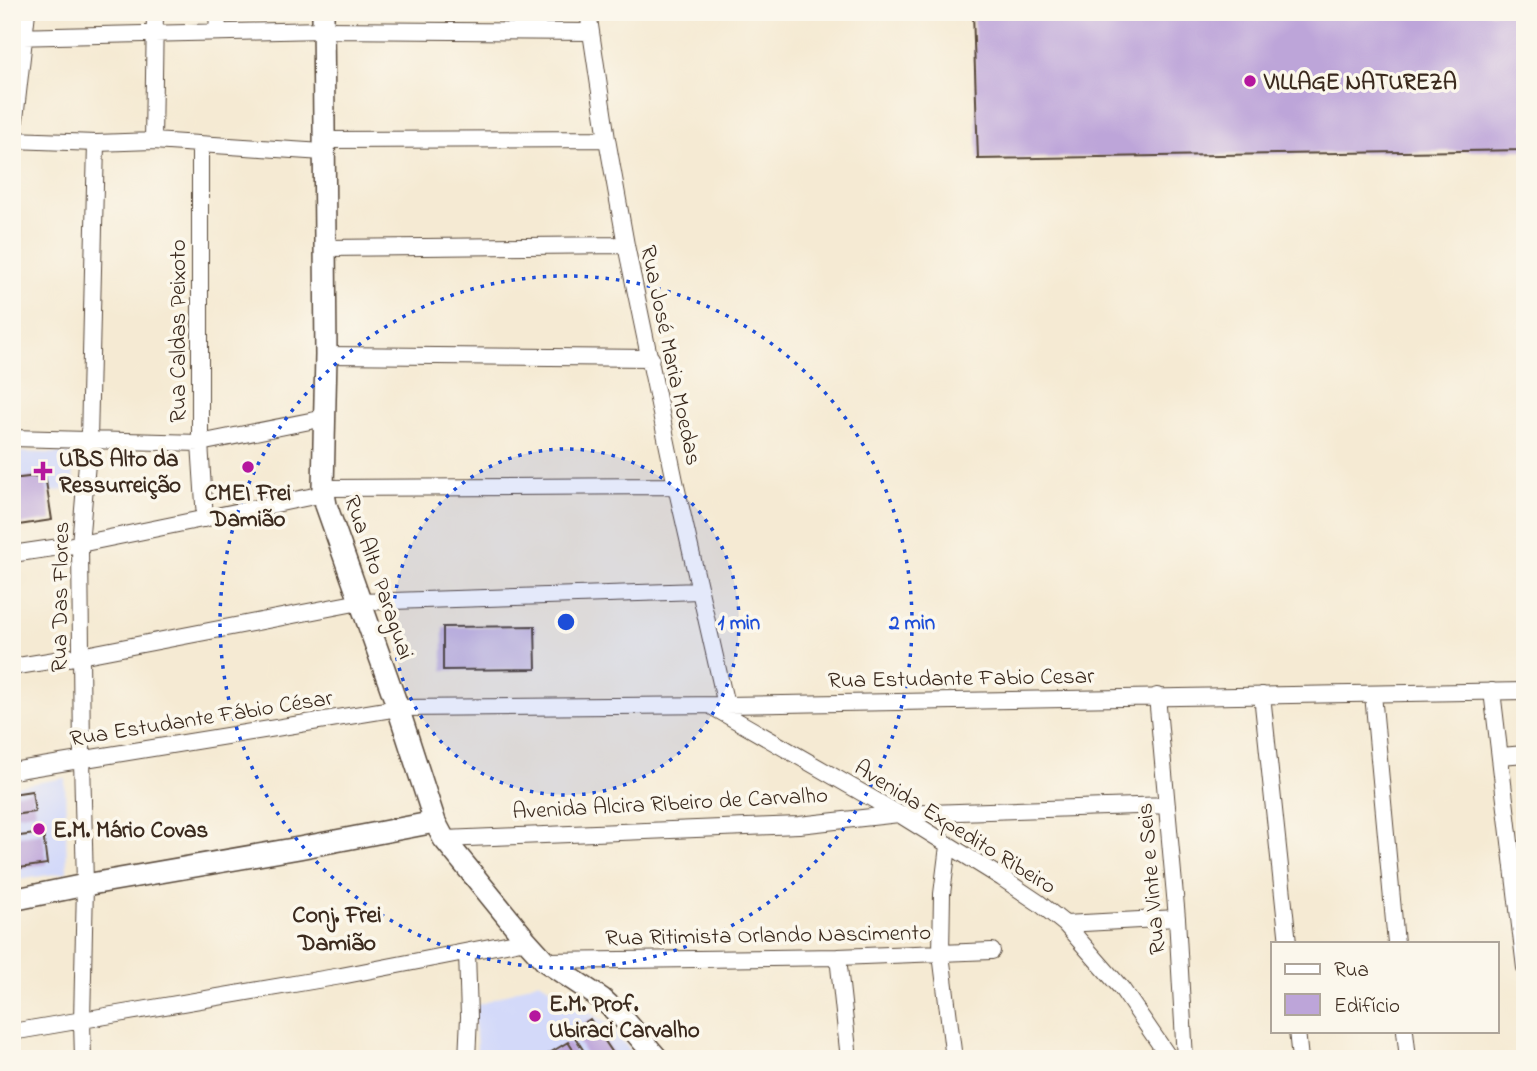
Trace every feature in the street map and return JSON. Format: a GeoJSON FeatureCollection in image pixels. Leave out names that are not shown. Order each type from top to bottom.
{"type":"FeatureCollection","features":[{"type":"Feature","properties":{"kind":"street"},"geometry":{"type":"LineString","coordinates":[[12,146],[18,37],[27,12]]}},
{"type":"Feature","properties":{"kind":"street"},"geometry":{"type":"LineString","coordinates":[[153,141],[155,12]]}},
{"type":"Feature","properties":{"kind":"street"},"geometry":{"type":"LineString","coordinates":[[217,12],[218,32]]}},
{"type":"Feature","properties":{"kind":"street","name":"Rua José Maria Moedas"},"geometry":{"type":"LineString","coordinates":[[588,12],[626,245],[676,486],[726,705]]}},
{"type":"Feature","properties":{"kind":"street"},"geometry":{"type":"LineString","coordinates":[[18,37],[218,32],[323,21],[591,32]]}},
{"type":"Feature","properties":{"kind":"street","name":"Rua Alto Paraguai"},"geometry":{"type":"LineString","coordinates":[[323,21],[326,505],[440,830],[545,961],[602,999],[621,1016],[658,1059]]}},
{"type":"Feature","properties":{"kind":"street"},"geometry":{"type":"LineString","coordinates":[[12,140],[323,146],[607,139]]}},
{"type":"Feature","properties":{"kind":"street","name":"Rua Das Flores"},"geometry":{"type":"LineString","coordinates":[[83,1059],[85,885],[80,544],[89,440],[96,143]]}},
{"type":"Feature","properties":{"kind":"street","name":"Rua Caldas Peixoto"},"geometry":{"type":"LineString","coordinates":[[200,144],[200,443],[205,519]]}},
{"type":"Feature","properties":{"kind":"street"},"geometry":{"type":"LineString","coordinates":[[326,248],[626,245]]}},
{"type":"Feature","properties":{"kind":"street"},"geometry":{"type":"LineString","coordinates":[[326,355],[651,358]]}},
{"type":"Feature","properties":{"kind":"street"},"geometry":{"type":"LineString","coordinates":[[12,438],[200,443],[325,418]]}},
{"type":"Feature","properties":{"kind":"street"},"geometry":{"type":"LineString","coordinates":[[12,554],[80,544],[205,519],[324,491],[676,486]]}},
{"type":"Feature","properties":{"kind":"street"},"geometry":{"type":"LineString","coordinates":[[12,667],[360,601],[700,591]]}},
{"type":"Feature","properties":{"kind":"street"},"geometry":{"type":"LineString","coordinates":[[1492,691],[1522,917],[1525,968]]}},
{"type":"Feature","properties":{"kind":"street","name":"Rua Estudante Fabio Cesar"},"geometry":{"type":"LineString","coordinates":[[398,708],[1525,691]]}},
{"type":"Feature","properties":{"kind":"street"},"geometry":{"type":"LineString","coordinates":[[1373,694],[1396,942]]}},
{"type":"Feature","properties":{"kind":"street"},"geometry":{"type":"LineString","coordinates":[[1262,695],[1287,942]]}},
{"type":"Feature","properties":{"kind":"street","name":"Rua Vinte e Seis"},"geometry":{"type":"LineString","coordinates":[[1157,696],[1177,918],[1185,1059]]}},
{"type":"Feature","properties":{"kind":"street","name":"Avenida Expedito Ribeiro"},"geometry":{"type":"LineString","coordinates":[[708,705],[899,814],[1039,903],[1065,924],[1122,989],[1170,1059]]}},
{"type":"Feature","properties":{"kind":"street","name":"Rua Estudante Fábio César"},"geometry":{"type":"LineString","coordinates":[[12,771],[398,708]]}},
{"type":"Feature","properties":{"kind":"street"},"geometry":{"type":"LineString","coordinates":[[1501,755],[1525,754]]}},
{"type":"Feature","properties":{"kind":"street","name":"Avenida Alcira Ribeiro de Carvalho"},"geometry":{"type":"LineString","coordinates":[[12,900],[299,848],[440,830],[799,825],[899,814],[1167,805]]}},
{"type":"Feature","properties":{"kind":"street"},"geometry":{"type":"LineString","coordinates":[[948,846],[942,894],[941,954],[954,1059]]}},
{"type":"Feature","properties":{"kind":"street"},"geometry":{"type":"LineString","coordinates":[[1065,924],[1177,918]]}},
{"type":"Feature","properties":{"kind":"street"},"geometry":{"type":"LineString","coordinates":[[12,1032],[341,976],[526,940]]}},
{"type":"Feature","properties":{"kind":"street","name":"Rua Ritimista Orlando Nascimento"},"geometry":{"type":"LineString","coordinates":[[545,961],[838,957],[992,951]]}},
{"type":"Feature","properties":{"kind":"street"},"geometry":{"type":"LineString","coordinates":[[467,952],[467,1059]]}},
{"type":"Feature","properties":{"kind":"street"},"geometry":{"type":"LineString","coordinates":[[838,957],[849,1059]]}},
{"type":"Feature","properties":{"kind":"street"},"geometry":{"type":"LineString","coordinates":[[1297,1032],[1300,1059]]}},
{"type":"Feature","properties":{"kind":"street"},"geometry":{"type":"LineString","coordinates":[[1405,1032],[1408,1059]]}},
{"type":"Feature","properties":{"kind":"shaded area","name":"UBS Alto da Ressurreição"},"geometry":{"type":"Polygon","coordinates":[[[12,452],[74,454],[73,489],[48,492],[52,520],[12,526],[12,452]]]}},
{"type":"Feature","properties":{"kind":"shaded area","name":"E.M. Mário Covas"},"geometry":{"type":"Polygon","coordinates":[[[65,778],[67,872],[12,881],[12,787],[65,778]]]}},
{"type":"Feature","properties":{"kind":"shaded area","name":"E.M. Prof. Ubiraci Carvalho"},"geometry":{"type":"Polygon","coordinates":[[[539,981],[609,1024],[637,1059],[476,1059],[473,1007],[539,981]]]}},
{"type":"Feature","properties":{"kind":"building","name":"VILLAGE NATUREZA"},"geometry":{"type":"Polygon","coordinates":[[[973,12],[1525,12],[1525,150],[978,159],[973,12]]]}},
{"type":"Feature","properties":{"kind":"building"},"geometry":{"type":"Polygon","coordinates":[[[45,475],[52,520],[12,526],[12,479],[45,475]]]}},
{"type":"Feature","properties":{"kind":"building"},"geometry":{"type":"Polygon","coordinates":[[[535,626],[536,669],[443,670],[443,627],[535,626]]]}},
{"type":"Feature","properties":{"kind":"building"},"geometry":{"type":"Polygon","coordinates":[[[32,791],[35,812],[12,815],[12,794],[32,791]]]}},
{"type":"Feature","properties":{"kind":"building"},"geometry":{"type":"Polygon","coordinates":[[[43,833],[47,864],[12,869],[12,837],[43,833]]]}},
{"type":"Feature","properties":{"kind":"building"},"geometry":{"type":"Polygon","coordinates":[[[590,1019],[617,1059],[589,1059],[571,1031],[590,1019]]]}},
{"type":"Feature","properties":{"kind":"building"},"geometry":{"type":"Polygon","coordinates":[[[568,1042],[579,1059],[551,1059],[548,1054],[568,1042]]]}},
{"type":"Feature","properties":{"kind":"place","name":"VILLAGE NATUREZA"},"geometry":{"type":"Point","coordinates":[1250,81]}},
{"type":"Feature","properties":{"kind":"place","name":"CMEI Frei Damião"},"geometry":{"type":"Point","coordinates":[248,467]}},
{"type":"Feature","properties":{"kind":"place","name":"UBS Alto da Ressurreição"},"geometry":{"type":"Point","coordinates":[43,471]}},
{"type":"Feature","properties":{"kind":"place","name":"E.M. Mário Covas"},"geometry":{"type":"Point","coordinates":[39,829]}},
{"type":"Feature","properties":{"kind":"place","name":"E.M. Prof. Ubiraci Carvalho"},"geometry":{"type":"Point","coordinates":[535,1016]}},
{"type":"Feature","properties":{"kind":"district","name":"Conj. Frei Damião"},"geometry":{"type":"Point","coordinates":[337,928]}}]}
